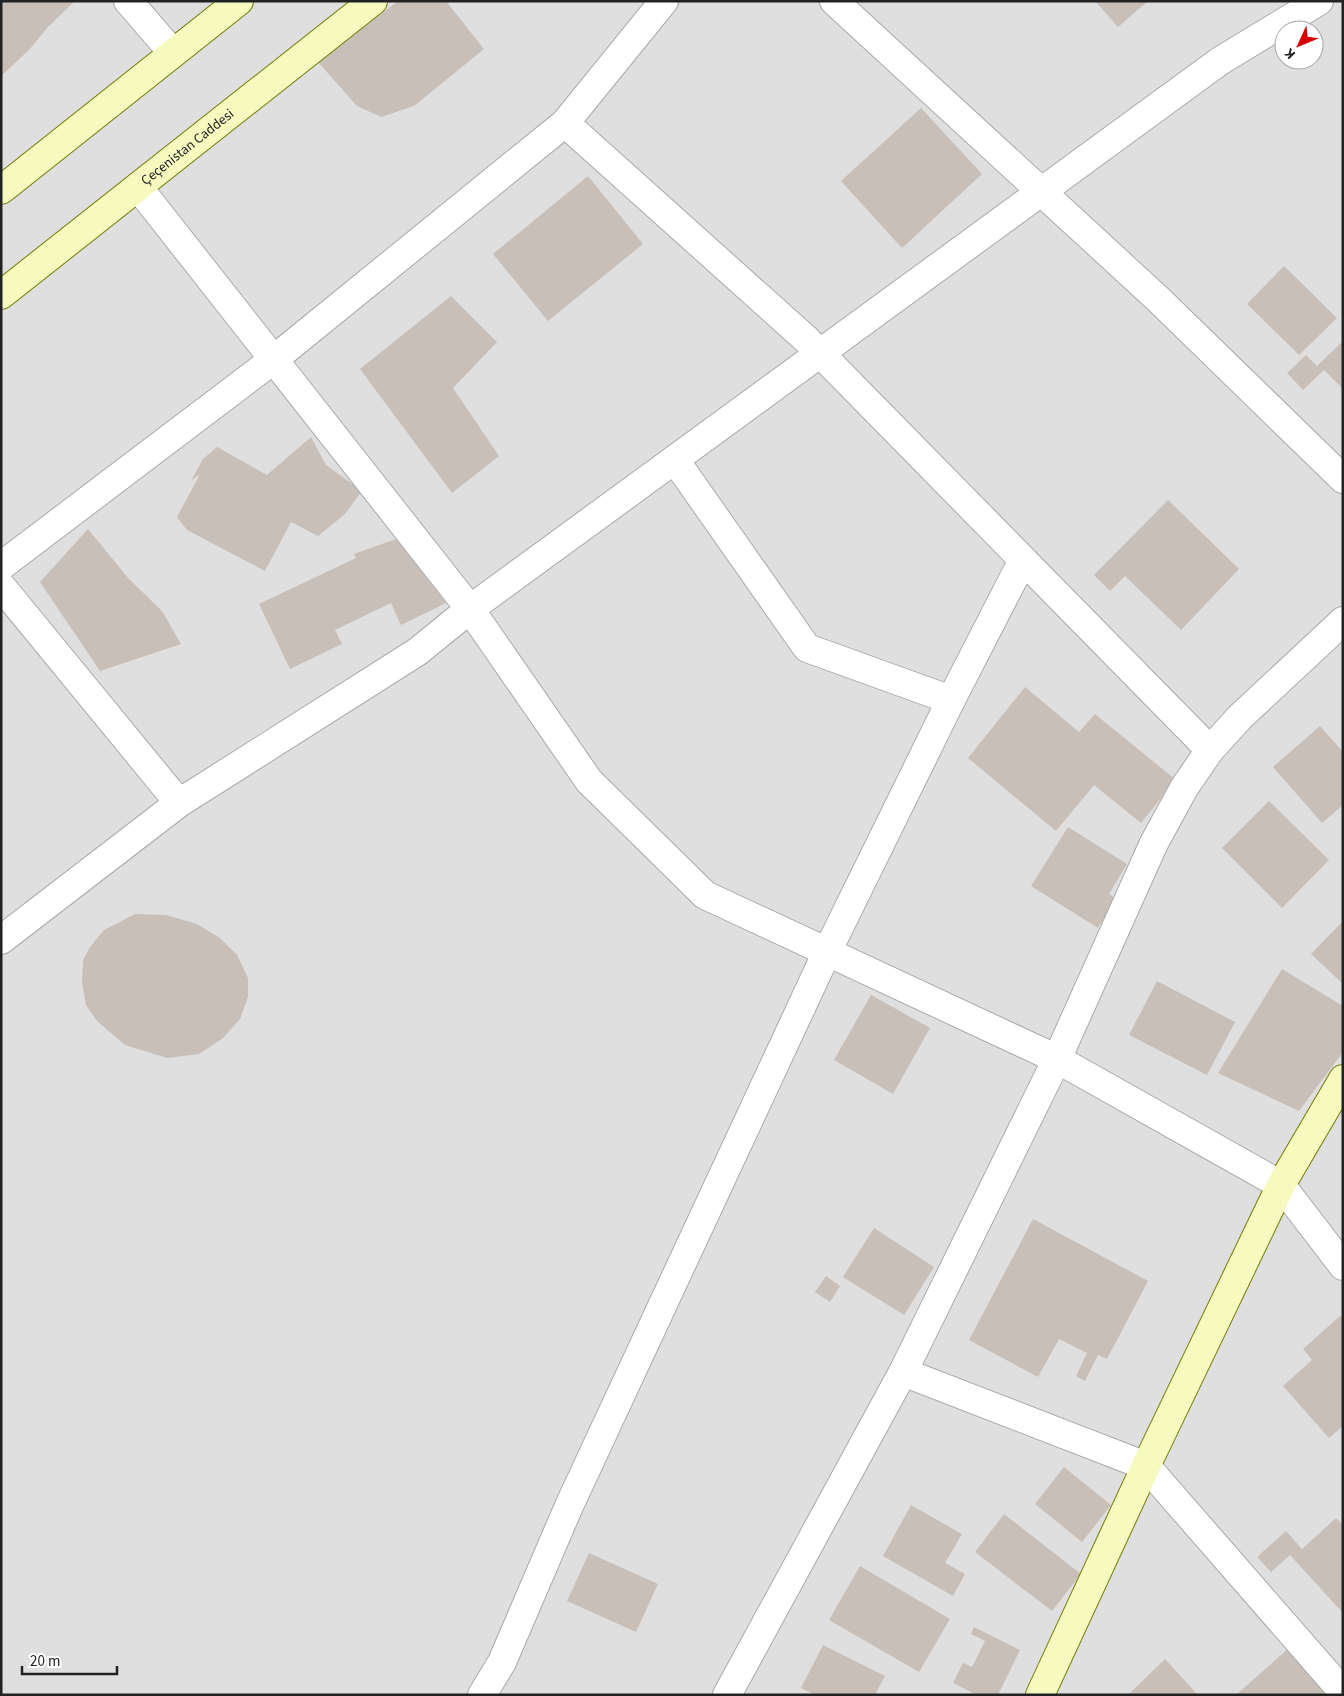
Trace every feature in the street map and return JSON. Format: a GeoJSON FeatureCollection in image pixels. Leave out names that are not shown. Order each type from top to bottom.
{"type":"FeatureCollection","features":[{"type":"Feature","properties":{"kind":"main road"},"geometry":{"type":"LineString","coordinates":[[1,190],[239,1]]}},
{"type":"Feature","properties":{"kind":"main road","name":"Çeçenistan Caddesi"},"geometry":{"type":"LineString","coordinates":[[1,295],[373,1]]}},
{"type":"Feature","properties":{"kind":"main road"},"geometry":{"type":"LineString","coordinates":[[1040,1695],[1146,1466],[1281,1185],[1343,1080]]}},
{"type":"Feature","properties":{"kind":"street"},"geometry":{"type":"LineString","coordinates":[[128,1],[173,53]]}},
{"type":"Feature","properties":{"kind":"street"},"geometry":{"type":"LineString","coordinates":[[1,566],[274,360],[565,123],[664,1]]}},
{"type":"Feature","properties":{"kind":"street"},"geometry":{"type":"LineString","coordinates":[[834,1],[1158,299],[1343,479]]}},
{"type":"Feature","properties":{"kind":"street"},"geometry":{"type":"LineString","coordinates":[[1,940],[179,804],[418,652],[470,609],[1220,61],[1319,1]]}},
{"type":"Feature","properties":{"kind":"street"},"geometry":{"type":"LineString","coordinates":[[565,123],[800,334],[1210,750]]}},
{"type":"Feature","properties":{"kind":"street"},"geometry":{"type":"LineString","coordinates":[[138,187],[470,609],[589,781],[705,895],[1057,1059],[1281,1185],[1343,1266]]}},
{"type":"Feature","properties":{"kind":"street"},"geometry":{"type":"LineString","coordinates":[[675,460],[807,648],[951,700]]}},
{"type":"Feature","properties":{"kind":"street"},"geometry":{"type":"LineString","coordinates":[[482,1695],[502,1662],[570,1506],[827,952],[951,700],[1024,560]]}},
{"type":"Feature","properties":{"kind":"street"},"geometry":{"type":"LineString","coordinates":[[1,586],[179,804]]}},
{"type":"Feature","properties":{"kind":"street"},"geometry":{"type":"LineString","coordinates":[[727,1695],[903,1372],[1057,1059],[1154,842],[1184,788],[1210,750],[1240,717],[1343,621]]}},
{"type":"Feature","properties":{"kind":"street"},"geometry":{"type":"LineString","coordinates":[[903,1372],[1146,1466],[1343,1692]]}},
{"type":"Feature","properties":{"kind":"shaded area"},"geometry":{"type":"Polygon","coordinates":[[[1,1],[1343,1],[1343,1695],[1,1695],[1,1]]]}},
{"type":"Feature","properties":{"kind":"building"},"geometry":{"type":"Polygon","coordinates":[[[1,1],[75,1],[48,27],[29,50],[1,76],[1,1]]]}},
{"type":"Feature","properties":{"kind":"building"},"geometry":{"type":"Polygon","coordinates":[[[398,1],[446,1],[484,49],[414,106],[381,117],[357,106],[318,62],[398,1]]]}},
{"type":"Feature","properties":{"kind":"building"},"geometry":{"type":"Polygon","coordinates":[[[1095,1],[1148,1],[1118,27],[1095,1]]]}},
{"type":"Feature","properties":{"kind":"building"},"geometry":{"type":"Polygon","coordinates":[[[921,108],[982,174],[902,248],[841,181],[921,108]]]}},
{"type":"Feature","properties":{"kind":"building"},"geometry":{"type":"Polygon","coordinates":[[[588,176],[643,244],[548,321],[493,254],[588,176]]]}},
{"type":"Feature","properties":{"kind":"building"},"geometry":{"type":"Polygon","coordinates":[[[1284,266],[1337,318],[1299,355],[1247,304],[1284,266]]]}},
{"type":"Feature","properties":{"kind":"building"},"geometry":{"type":"Polygon","coordinates":[[[451,296],[497,342],[453,388],[499,456],[452,493],[360,369],[451,296]]]}},
{"type":"Feature","properties":{"kind":"building"},"geometry":{"type":"Polygon","coordinates":[[[1343,341],[1343,389],[1324,370],[1303,390],[1287,373],[1306,355],[1317,366],[1343,341]]]}},
{"type":"Feature","properties":{"kind":"building"},"geometry":{"type":"Polygon","coordinates":[[[311,437],[326,465],[362,491],[345,514],[318,536],[291,522],[265,571],[187,530],[177,517],[200,474],[191,481],[203,459],[217,447],[267,475],[311,437]]]}},
{"type":"Feature","properties":{"kind":"building"},"geometry":{"type":"Polygon","coordinates":[[[1168,500],[1239,569],[1181,630],[1125,576],[1110,591],[1094,575],[1168,500]]]}},
{"type":"Feature","properties":{"kind":"building"},"geometry":{"type":"Polygon","coordinates":[[[88,529],[129,579],[162,611],[181,644],[100,671],[40,582],[88,529]]]}},
{"type":"Feature","properties":{"kind":"building"},"geometry":{"type":"Polygon","coordinates":[[[396,539],[446,603],[401,625],[391,603],[335,630],[342,644],[290,669],[259,604],[356,558],[354,554],[396,539]]]}},
{"type":"Feature","properties":{"kind":"building"},"geometry":{"type":"Polygon","coordinates":[[[1025,687],[1079,732],[1095,714],[1176,780],[1141,823],[1094,785],[1056,831],[968,758],[1025,687]]]}},
{"type":"Feature","properties":{"kind":"building"},"geometry":{"type":"Polygon","coordinates":[[[1320,726],[1343,752],[1343,805],[1322,823],[1273,767],[1320,726]]]}},
{"type":"Feature","properties":{"kind":"building"},"geometry":{"type":"Polygon","coordinates":[[[1269,801],[1329,860],[1282,908],[1222,848],[1269,801]]]}},
{"type":"Feature","properties":{"kind":"building"},"geometry":{"type":"Polygon","coordinates":[[[1068,827],[1127,864],[1109,894],[1116,899],[1098,928],[1031,886],[1068,827]]]}},
{"type":"Feature","properties":{"kind":"building"},"geometry":{"type":"Polygon","coordinates":[[[135,914],[166,915],[197,924],[220,938],[237,955],[248,978],[248,997],[240,1019],[222,1039],[199,1054],[167,1058],[125,1045],[97,1021],[86,1005],[82,983],[83,960],[90,947],[104,930],[135,914]]]}},
{"type":"Feature","properties":{"kind":"building"},"geometry":{"type":"Polygon","coordinates":[[[1343,921],[1343,984],[1311,954],[1343,921]]]}},
{"type":"Feature","properties":{"kind":"building"},"geometry":{"type":"Polygon","coordinates":[[[1282,969],[1343,1006],[1343,1052],[1299,1111],[1218,1073],[1282,969]]]}},
{"type":"Feature","properties":{"kind":"building"},"geometry":{"type":"Polygon","coordinates":[[[1157,981],[1235,1022],[1207,1075],[1129,1035],[1157,981]]]}},
{"type":"Feature","properties":{"kind":"building"},"geometry":{"type":"Polygon","coordinates":[[[871,995],[930,1028],[893,1094],[834,1060],[871,995]]]}},
{"type":"Feature","properties":{"kind":"building"},"geometry":{"type":"Polygon","coordinates":[[[1033,1219],[1148,1281],[1107,1359],[1098,1355],[1085,1381],[1076,1376],[1087,1353],[1059,1339],[1038,1377],[969,1340],[1033,1219]]]}},
{"type":"Feature","properties":{"kind":"building"},"geometry":{"type":"Polygon","coordinates":[[[874,1228],[934,1267],[904,1315],[843,1277],[874,1228]]]}},
{"type":"Feature","properties":{"kind":"building"},"geometry":{"type":"Polygon","coordinates":[[[826,1276],[840,1286],[830,1302],[815,1292],[826,1276]]]}},
{"type":"Feature","properties":{"kind":"building"},"geometry":{"type":"Polygon","coordinates":[[[1340,1316],[1343,1319],[1343,1426],[1329,1438],[1283,1386],[1312,1360],[1303,1349],[1340,1316]]]}},
{"type":"Feature","properties":{"kind":"building"},"geometry":{"type":"Polygon","coordinates":[[[1064,1467],[1111,1505],[1082,1542],[1035,1504],[1064,1467]]]}},
{"type":"Feature","properties":{"kind":"building"},"geometry":{"type":"Polygon","coordinates":[[[911,1505],[962,1534],[945,1563],[965,1574],[953,1596],[883,1556],[911,1505]]]}},
{"type":"Feature","properties":{"kind":"building"},"geometry":{"type":"Polygon","coordinates":[[[1004,1514],[1081,1574],[1052,1611],[975,1552],[1004,1514]]]}},
{"type":"Feature","properties":{"kind":"building"},"geometry":{"type":"Polygon","coordinates":[[[1336,1518],[1343,1525],[1343,1613],[1290,1555],[1271,1572],[1257,1557],[1286,1531],[1302,1549],[1336,1518]]]}},
{"type":"Feature","properties":{"kind":"building"},"geometry":{"type":"Polygon","coordinates":[[[589,1553],[658,1584],[636,1632],[567,1601],[589,1553]]]}},
{"type":"Feature","properties":{"kind":"building"},"geometry":{"type":"Polygon","coordinates":[[[860,1566],[950,1619],[919,1672],[829,1620],[860,1566]]]}},
{"type":"Feature","properties":{"kind":"building"},"geometry":{"type":"Polygon","coordinates":[[[974,1627],[1020,1650],[998,1695],[977,1695],[953,1683],[963,1663],[972,1667],[985,1641],[971,1634],[974,1627]]]}},
{"type":"Feature","properties":{"kind":"building"},"geometry":{"type":"Polygon","coordinates":[[[823,1645],[885,1676],[875,1695],[815,1695],[801,1688],[823,1645]]]}},
{"type":"Feature","properties":{"kind":"building"},"geometry":{"type":"Polygon","coordinates":[[[1290,1647],[1328,1689],[1322,1695],[1236,1695],[1290,1647]]]}},
{"type":"Feature","properties":{"kind":"building"},"geometry":{"type":"Polygon","coordinates":[[[1165,1659],[1198,1695],[1128,1695],[1165,1659]]]}}]}
